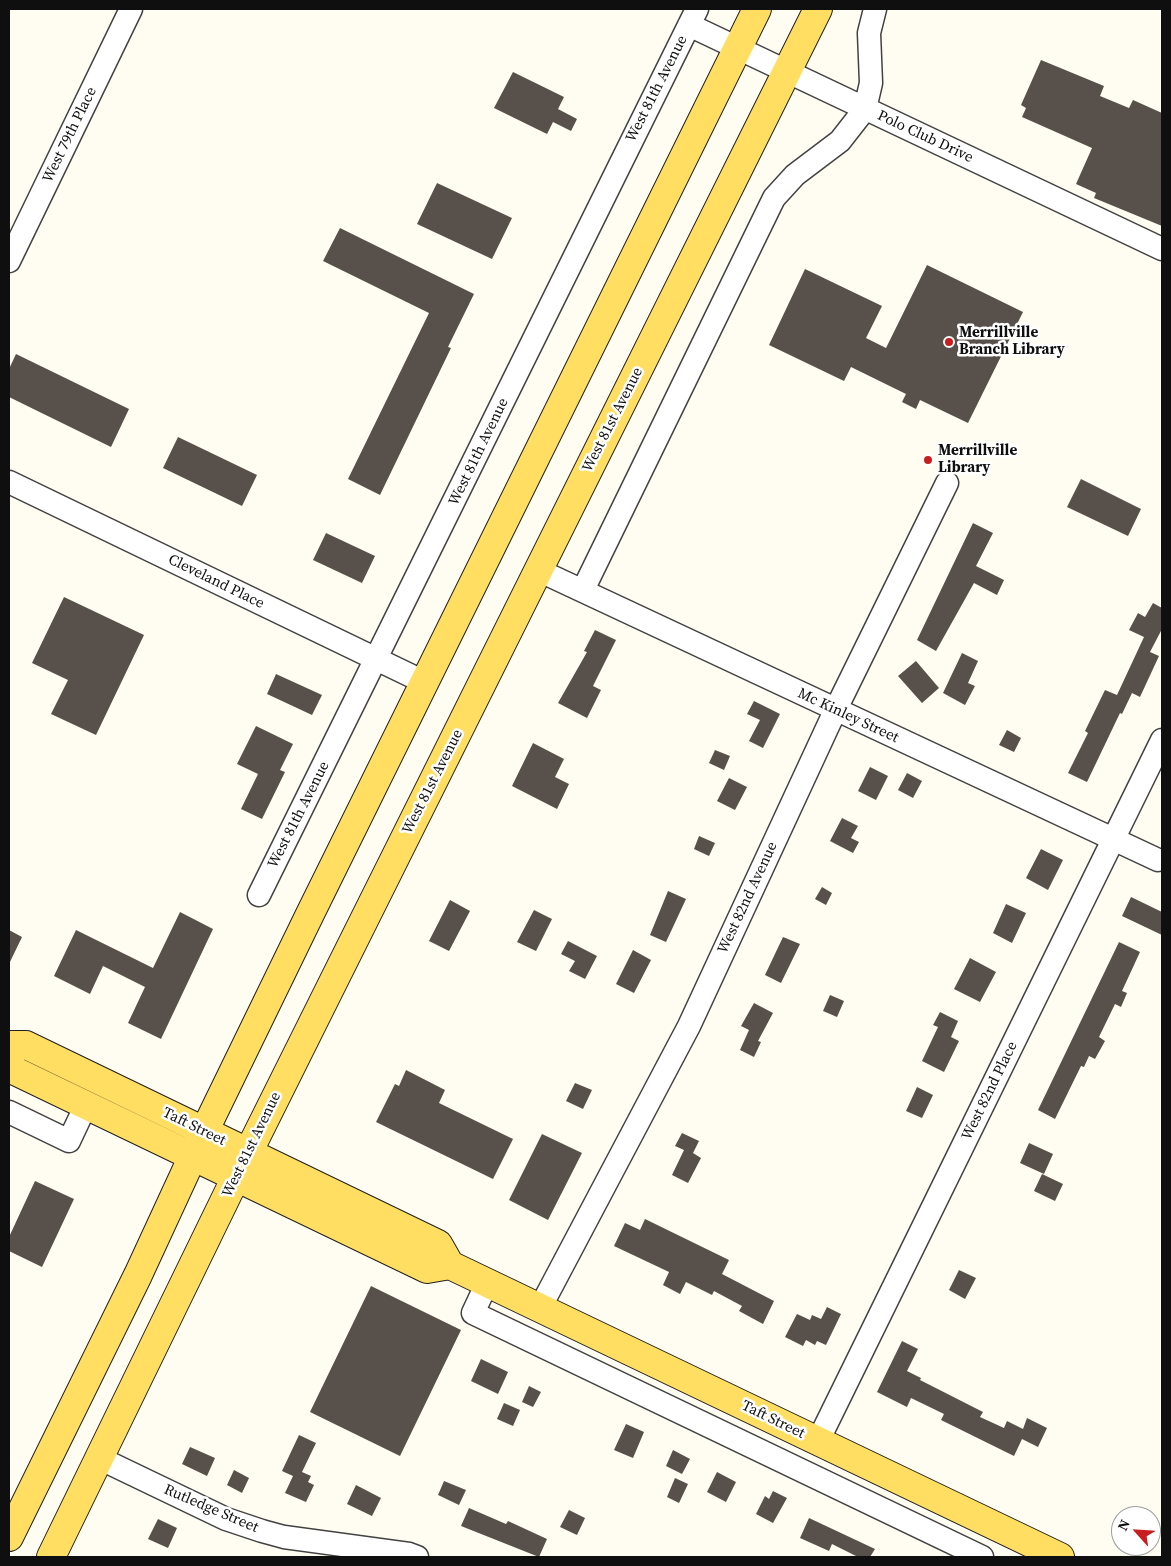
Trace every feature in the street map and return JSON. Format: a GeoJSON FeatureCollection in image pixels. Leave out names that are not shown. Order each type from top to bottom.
{"type":"FeatureCollection","features":[{"type":"Feature","properties":{"kind":"main road"},"geometry":{"type":"LineString","coordinates":[[9,1537],[138,1275],[198,1144],[424,682],[757,9]]}},
{"type":"Feature","properties":{"kind":"main road","name":"West 81st Avenue"},"geometry":{"type":"LineString","coordinates":[[51,1557],[236,1177],[818,9]]}},
{"type":"Feature","properties":{"kind":"main road","name":"Taft Street"},"geometry":{"type":"LineString","coordinates":[[9,1045],[26,1045],[198,1144],[236,1177],[426,1269],[450,1265]]}},
{"type":"Feature","properties":{"kind":"main road","name":"Taft Street"},"geometry":{"type":"LineString","coordinates":[[9,1063],[15,1070],[86,1105],[198,1144],[248,1153],[438,1244],[450,1265],[818,1441],[1030,1551],[1060,1557]]}},
{"type":"Feature","properties":{"kind":"street","name":"West 79th Place"},"geometry":{"type":"LineString","coordinates":[[9,261],[131,9]]}},
{"type":"Feature","properties":{"kind":"street"},"geometry":{"type":"LineString","coordinates":[[583,590],[774,198],[794,176],[840,141],[865,108],[871,83],[869,32],[875,9]]}},
{"type":"Feature","properties":{"kind":"street","name":"Polo Club Drive"},"geometry":{"type":"LineString","coordinates":[[693,17],[737,48],[1162,249]]}},
{"type":"Feature","properties":{"kind":"street","name":"West 81th Avenue"},"geometry":{"type":"LineString","coordinates":[[259,895],[693,17]]}},
{"type":"Feature","properties":{"kind":"street","name":"Cleveland Place"},"geometry":{"type":"LineString","coordinates":[[9,482],[424,682]]}},
{"type":"Feature","properties":{"kind":"street","name":"West 82nd Avenue"},"geometry":{"type":"LineString","coordinates":[[540,1308],[689,1026],[835,711],[947,483]]}},
{"type":"Feature","properties":{"kind":"street","name":"Mc Kinley Street"},"geometry":{"type":"LineString","coordinates":[[538,570],[835,711],[1114,838],[1158,860]]}},
{"type":"Feature","properties":{"kind":"street","name":"West 82nd Place"},"geometry":{"type":"LineString","coordinates":[[818,1441],[1162,740]]}},
{"type":"Feature","properties":{"kind":"street"},"geometry":{"type":"LineString","coordinates":[[9,1112],[69,1141],[86,1105]]}},
{"type":"Feature","properties":{"kind":"street"},"geometry":{"type":"LineString","coordinates":[[487,1283],[473,1313],[982,1557]]}},
{"type":"Feature","properties":{"kind":"street","name":"Rutledge Street"},"geometry":{"type":"LineString","coordinates":[[99,1458],[220,1516],[253,1528],[284,1537],[409,1554],[417,1557]]}},
{"type":"Feature","properties":{"kind":"building"},"geometry":{"type":"Polygon","coordinates":[[[1041,60],[1104,86],[1100,96],[1129,108],[1133,100],[1162,113],[1162,226],[1094,198],[1096,193],[1076,184],[1092,148],[1022,117],[1026,108],[1021,105],[1041,60]]]}},
{"type":"Feature","properties":{"kind":"building"},"geometry":{"type":"Polygon","coordinates":[[[513,72],[564,97],[558,109],[577,119],[571,131],[553,122],[547,134],[494,108],[513,72]]]}},
{"type":"Feature","properties":{"kind":"building"},"geometry":{"type":"Polygon","coordinates":[[[437,183],[512,218],[492,259],[417,224],[437,183]]]}},
{"type":"Feature","properties":{"kind":"building"},"geometry":{"type":"Polygon","coordinates":[[[340,228],[474,294],[448,347],[451,348],[380,495],[348,479],[429,313],[323,261],[340,228]]]}},
{"type":"Feature","properties":{"kind":"building","name":"Merrillville Branch Library"},"geometry":{"type":"Polygon","coordinates":[[[927,265],[1023,312],[968,423],[920,400],[916,409],[902,402],[906,394],[851,367],[844,381],[769,345],[805,269],[882,306],[866,338],[886,348],[927,265]]]}},
{"type":"Feature","properties":{"kind":"building"},"geometry":{"type":"Polygon","coordinates":[[[16,354],[129,409],[111,447],[9,397],[9,369],[16,354]]]}},
{"type":"Feature","properties":{"kind":"building"},"geometry":{"type":"Polygon","coordinates":[[[178,437],[257,475],[242,506],[163,468],[178,437]]]}},
{"type":"Feature","properties":{"kind":"building"},"geometry":{"type":"Polygon","coordinates":[[[1081,479],[1141,509],[1128,536],[1067,507],[1081,479]]]}},
{"type":"Feature","properties":{"kind":"building"},"geometry":{"type":"Polygon","coordinates":[[[973,523],[993,533],[976,566],[1004,580],[997,595],[974,583],[936,651],[917,640],[973,523]]]}},
{"type":"Feature","properties":{"kind":"building"},"geometry":{"type":"Polygon","coordinates":[[[326,533],[375,556],[362,583],[313,560],[326,533]]]}},
{"type":"Feature","properties":{"kind":"building"},"geometry":{"type":"Polygon","coordinates":[[[64,597],[144,635],[96,735],[51,714],[68,680],[32,663],[64,597]]]}},
{"type":"Feature","properties":{"kind":"building"},"geometry":{"type":"Polygon","coordinates":[[[1153,603],[1162,608],[1162,629],[1150,652],[1159,656],[1140,697],[1132,693],[1122,714],[1120,713],[1087,782],[1068,773],[1088,733],[1085,731],[1105,690],[1117,695],[1144,637],[1129,630],[1138,613],[1145,617],[1153,603]]]}},
{"type":"Feature","properties":{"kind":"building"},"geometry":{"type":"Polygon","coordinates":[[[595,630],[616,640],[593,686],[601,690],[587,718],[558,703],[587,652],[584,651],[595,630]]]}},
{"type":"Feature","properties":{"kind":"building"},"geometry":{"type":"Polygon","coordinates":[[[962,653],[978,661],[968,683],[975,686],[965,705],[943,693],[962,653]]]}},
{"type":"Feature","properties":{"kind":"building"},"geometry":{"type":"Polygon","coordinates":[[[916,661],[939,688],[922,703],[898,676],[916,661]]]}},
{"type":"Feature","properties":{"kind":"building"},"geometry":{"type":"Polygon","coordinates":[[[276,674],[322,695],[312,715],[267,694],[276,674]]]}},
{"type":"Feature","properties":{"kind":"building"},"geometry":{"type":"Polygon","coordinates":[[[754,701],[780,714],[763,748],[749,741],[760,720],[747,714],[754,701]]]}},
{"type":"Feature","properties":{"kind":"building"},"geometry":{"type":"Polygon","coordinates":[[[256,726],[293,744],[280,770],[285,772],[262,819],[241,809],[258,774],[237,764],[256,726]]]}},
{"type":"Feature","properties":{"kind":"building"},"geometry":{"type":"Polygon","coordinates":[[[1007,730],[1021,738],[1014,752],[999,745],[1007,730]]]}},
{"type":"Feature","properties":{"kind":"building"},"geometry":{"type":"Polygon","coordinates":[[[533,743],[564,759],[555,777],[569,784],[557,809],[512,786],[533,743]]]}},
{"type":"Feature","properties":{"kind":"building"},"geometry":{"type":"Polygon","coordinates":[[[715,750],[730,756],[724,770],[709,763],[715,750]]]}},
{"type":"Feature","properties":{"kind":"building"},"geometry":{"type":"Polygon","coordinates":[[[870,767],[888,776],[876,800],[858,791],[870,767]]]}},
{"type":"Feature","properties":{"kind":"building"},"geometry":{"type":"Polygon","coordinates":[[[907,773],[922,781],[913,798],[898,790],[907,773]]]}},
{"type":"Feature","properties":{"kind":"building"},"geometry":{"type":"Polygon","coordinates":[[[729,778],[747,787],[735,810],[717,801],[729,778]]]}},
{"type":"Feature","properties":{"kind":"building"},"geometry":{"type":"Polygon","coordinates":[[[842,818],[858,826],[851,838],[859,842],[853,853],[830,841],[842,818]]]}},
{"type":"Feature","properties":{"kind":"building"},"geometry":{"type":"Polygon","coordinates":[[[699,836],[715,843],[709,856],[694,849],[699,836]]]}},
{"type":"Feature","properties":{"kind":"building"},"geometry":{"type":"Polygon","coordinates":[[[1041,849],[1063,860],[1048,890],[1026,878],[1041,849]]]}},
{"type":"Feature","properties":{"kind":"building"},"geometry":{"type":"Polygon","coordinates":[[[822,887],[832,893],[826,905],[815,899],[822,887]]]}},
{"type":"Feature","properties":{"kind":"building"},"geometry":{"type":"Polygon","coordinates":[[[668,891],[686,899],[666,942],[650,935],[668,891]]]}},
{"type":"Feature","properties":{"kind":"building"},"geometry":{"type":"Polygon","coordinates":[[[1131,897],[1162,912],[1162,935],[1122,916],[1131,897]]]}},
{"type":"Feature","properties":{"kind":"building"},"geometry":{"type":"Polygon","coordinates":[[[450,900],[470,911],[449,951],[429,941],[450,900]]]}},
{"type":"Feature","properties":{"kind":"building"},"geometry":{"type":"Polygon","coordinates":[[[1006,904],[1026,913],[1012,943],[993,933],[1006,904]]]}},
{"type":"Feature","properties":{"kind":"building"},"geometry":{"type":"Polygon","coordinates":[[[534,910],[552,919],[536,951],[517,942],[534,910]]]}},
{"type":"Feature","properties":{"kind":"building"},"geometry":{"type":"Polygon","coordinates":[[[180,912],[213,929],[161,1039],[128,1023],[145,987],[103,966],[90,994],[54,976],[76,930],[153,968],[180,912]]]}},
{"type":"Feature","properties":{"kind":"building"},"geometry":{"type":"Polygon","coordinates":[[[9,930],[22,937],[9,964],[9,930]]]}},
{"type":"Feature","properties":{"kind":"building"},"geometry":{"type":"Polygon","coordinates":[[[783,937],[800,944],[781,983],[765,975],[783,937]]]}},
{"type":"Feature","properties":{"kind":"building"},"geometry":{"type":"Polygon","coordinates":[[[568,941],[597,956],[585,979],[569,971],[575,961],[561,954],[568,941]]]}},
{"type":"Feature","properties":{"kind":"building"},"geometry":{"type":"Polygon","coordinates":[[[1119,942],[1140,952],[1122,991],[1127,993],[1121,1007],[1115,1004],[1099,1037],[1105,1041],[1095,1059],[1089,1056],[1084,1067],[1081,1066],[1055,1119],[1038,1110],[1119,942]]]}},
{"type":"Feature","properties":{"kind":"building"},"geometry":{"type":"Polygon","coordinates":[[[633,950],[651,960],[634,993],[616,984],[633,950]]]}},
{"type":"Feature","properties":{"kind":"building"},"geometry":{"type":"Polygon","coordinates":[[[970,958],[996,972],[980,1002],[954,989],[970,958]]]}},
{"type":"Feature","properties":{"kind":"building"},"geometry":{"type":"Polygon","coordinates":[[[830,995],[844,1001],[837,1017],[823,1011],[830,995]]]}},
{"type":"Feature","properties":{"kind":"building"},"geometry":{"type":"Polygon","coordinates":[[[754,1003],[773,1013],[758,1041],[761,1042],[754,1057],[740,1050],[749,1030],[741,1026],[754,1003]]]}},
{"type":"Feature","properties":{"kind":"building"},"geometry":{"type":"Polygon","coordinates":[[[940,1012],[958,1021],[951,1037],[959,1041],[944,1072],[922,1061],[938,1027],[933,1025],[940,1012]]]}},
{"type":"Feature","properties":{"kind":"building"},"geometry":{"type":"Polygon","coordinates":[[[406,1070],[445,1090],[439,1103],[513,1139],[493,1179],[376,1122],[395,1084],[399,1086],[406,1070]]]}},
{"type":"Feature","properties":{"kind":"building"},"geometry":{"type":"Polygon","coordinates":[[[575,1083],[592,1090],[583,1109],[566,1101],[575,1083]]]}},
{"type":"Feature","properties":{"kind":"building"},"geometry":{"type":"Polygon","coordinates":[[[917,1087],[933,1095],[922,1118],[906,1111],[917,1087]]]}},
{"type":"Feature","properties":{"kind":"building"},"geometry":{"type":"Polygon","coordinates":[[[682,1133],[699,1141],[693,1153],[701,1158],[688,1183],[672,1175],[684,1150],[675,1146],[682,1133]]]}},
{"type":"Feature","properties":{"kind":"building"},"geometry":{"type":"Polygon","coordinates":[[[542,1134],[582,1153],[548,1220],[509,1200],[542,1134]]]}},
{"type":"Feature","properties":{"kind":"building"},"geometry":{"type":"Polygon","coordinates":[[[1029,1143],[1053,1154],[1044,1174],[1020,1163],[1029,1143]]]}},
{"type":"Feature","properties":{"kind":"building"},"geometry":{"type":"Polygon","coordinates":[[[1042,1174],[1063,1184],[1055,1201],[1034,1191],[1042,1174]]]}},
{"type":"Feature","properties":{"kind":"building"},"geometry":{"type":"Polygon","coordinates":[[[35,1181],[74,1199],[42,1267],[9,1251],[9,1237],[35,1181]]]}},
{"type":"Feature","properties":{"kind":"building"},"geometry":{"type":"Polygon","coordinates":[[[645,1219],[729,1260],[722,1274],[774,1301],[763,1324],[739,1311],[742,1306],[714,1291],[712,1295],[686,1282],[680,1294],[663,1285],[669,1272],[614,1246],[625,1223],[640,1230],[645,1219]]]}},
{"type":"Feature","properties":{"kind":"building"},"geometry":{"type":"Polygon","coordinates":[[[959,1270],[976,1278],[965,1299],[949,1290],[959,1270]]]}},
{"type":"Feature","properties":{"kind":"building"},"geometry":{"type":"Polygon","coordinates":[[[371,1286],[461,1330],[400,1456],[310,1412],[371,1286]]]}},
{"type":"Feature","properties":{"kind":"building"},"geometry":{"type":"Polygon","coordinates":[[[827,1307],[841,1314],[826,1345],[817,1341],[815,1345],[806,1340],[803,1346],[785,1337],[797,1314],[810,1320],[812,1315],[821,1319],[827,1307]]]}},
{"type":"Feature","properties":{"kind":"building"},"geometry":{"type":"Polygon","coordinates":[[[902,1341],[918,1349],[907,1371],[921,1378],[920,1380],[983,1412],[980,1417],[1004,1428],[1007,1421],[1023,1429],[1027,1418],[1047,1428],[1038,1447],[1022,1439],[1014,1456],[941,1420],[944,1414],[911,1398],[907,1407],[877,1392],[902,1341]]]}},
{"type":"Feature","properties":{"kind":"building"},"geometry":{"type":"Polygon","coordinates":[[[481,1359],[508,1372],[498,1394],[471,1381],[481,1359]]]}},
{"type":"Feature","properties":{"kind":"building"},"geometry":{"type":"Polygon","coordinates":[[[529,1386],[541,1392],[533,1407],[522,1402],[529,1386]]]}},
{"type":"Feature","properties":{"kind":"building"},"geometry":{"type":"Polygon","coordinates":[[[504,1403],[520,1410],[513,1426],[497,1419],[504,1403]]]}},
{"type":"Feature","properties":{"kind":"building"},"geometry":{"type":"Polygon","coordinates":[[[626,1424],[644,1432],[633,1458],[614,1450],[626,1424]]]}},
{"type":"Feature","properties":{"kind":"building"},"geometry":{"type":"Polygon","coordinates":[[[299,1435],[316,1443],[302,1472],[311,1476],[308,1482],[314,1485],[306,1502],[285,1493],[293,1476],[282,1471],[299,1435]]]}},
{"type":"Feature","properties":{"kind":"building"},"geometry":{"type":"Polygon","coordinates":[[[190,1447],[215,1458],[207,1476],[182,1464],[190,1447]]]}},
{"type":"Feature","properties":{"kind":"building"},"geometry":{"type":"Polygon","coordinates":[[[673,1450],[690,1459],[682,1474],[666,1466],[673,1450]]]}},
{"type":"Feature","properties":{"kind":"building"},"geometry":{"type":"Polygon","coordinates":[[[234,1470],[249,1478],[242,1493],[227,1485],[234,1470]]]}},
{"type":"Feature","properties":{"kind":"building"},"geometry":{"type":"Polygon","coordinates":[[[717,1472],[736,1482],[726,1502],[707,1492],[717,1472]]]}},
{"type":"Feature","properties":{"kind":"building"},"geometry":{"type":"Polygon","coordinates":[[[675,1478],[688,1484],[679,1503],[667,1497],[675,1478]]]}},
{"type":"Feature","properties":{"kind":"building"},"geometry":{"type":"Polygon","coordinates":[[[444,1481],[466,1490],[459,1505],[438,1495],[444,1481]]]}},
{"type":"Feature","properties":{"kind":"building"},"geometry":{"type":"Polygon","coordinates":[[[356,1485],[381,1498],[372,1516],[347,1504],[356,1485]]]}},
{"type":"Feature","properties":{"kind":"building"},"geometry":{"type":"Polygon","coordinates":[[[773,1491],[787,1498],[773,1523],[756,1514],[765,1496],[769,1499],[773,1491]]]}},
{"type":"Feature","properties":{"kind":"building"},"geometry":{"type":"Polygon","coordinates":[[[469,1508],[506,1524],[508,1521],[547,1539],[539,1557],[461,1526],[469,1508]]]}},
{"type":"Feature","properties":{"kind":"building"},"geometry":{"type":"Polygon","coordinates":[[[569,1510],[585,1518],[577,1535],[560,1527],[569,1510]]]}},
{"type":"Feature","properties":{"kind":"building"},"geometry":{"type":"Polygon","coordinates":[[[809,1518],[875,1549],[870,1557],[858,1557],[832,1544],[829,1551],[800,1538],[809,1518]]]}},
{"type":"Feature","properties":{"kind":"building"},"geometry":{"type":"Polygon","coordinates":[[[158,1519],[177,1528],[168,1548],[148,1539],[158,1519]]]}},
{"type":"Feature","properties":{"kind":"place","name":"Merrillville Branch Library"},"geometry":{"type":"Point","coordinates":[949,342]}},
{"type":"Feature","properties":{"kind":"place","name":"Merrillville Library"},"geometry":{"type":"Point","coordinates":[928,460]}}]}
